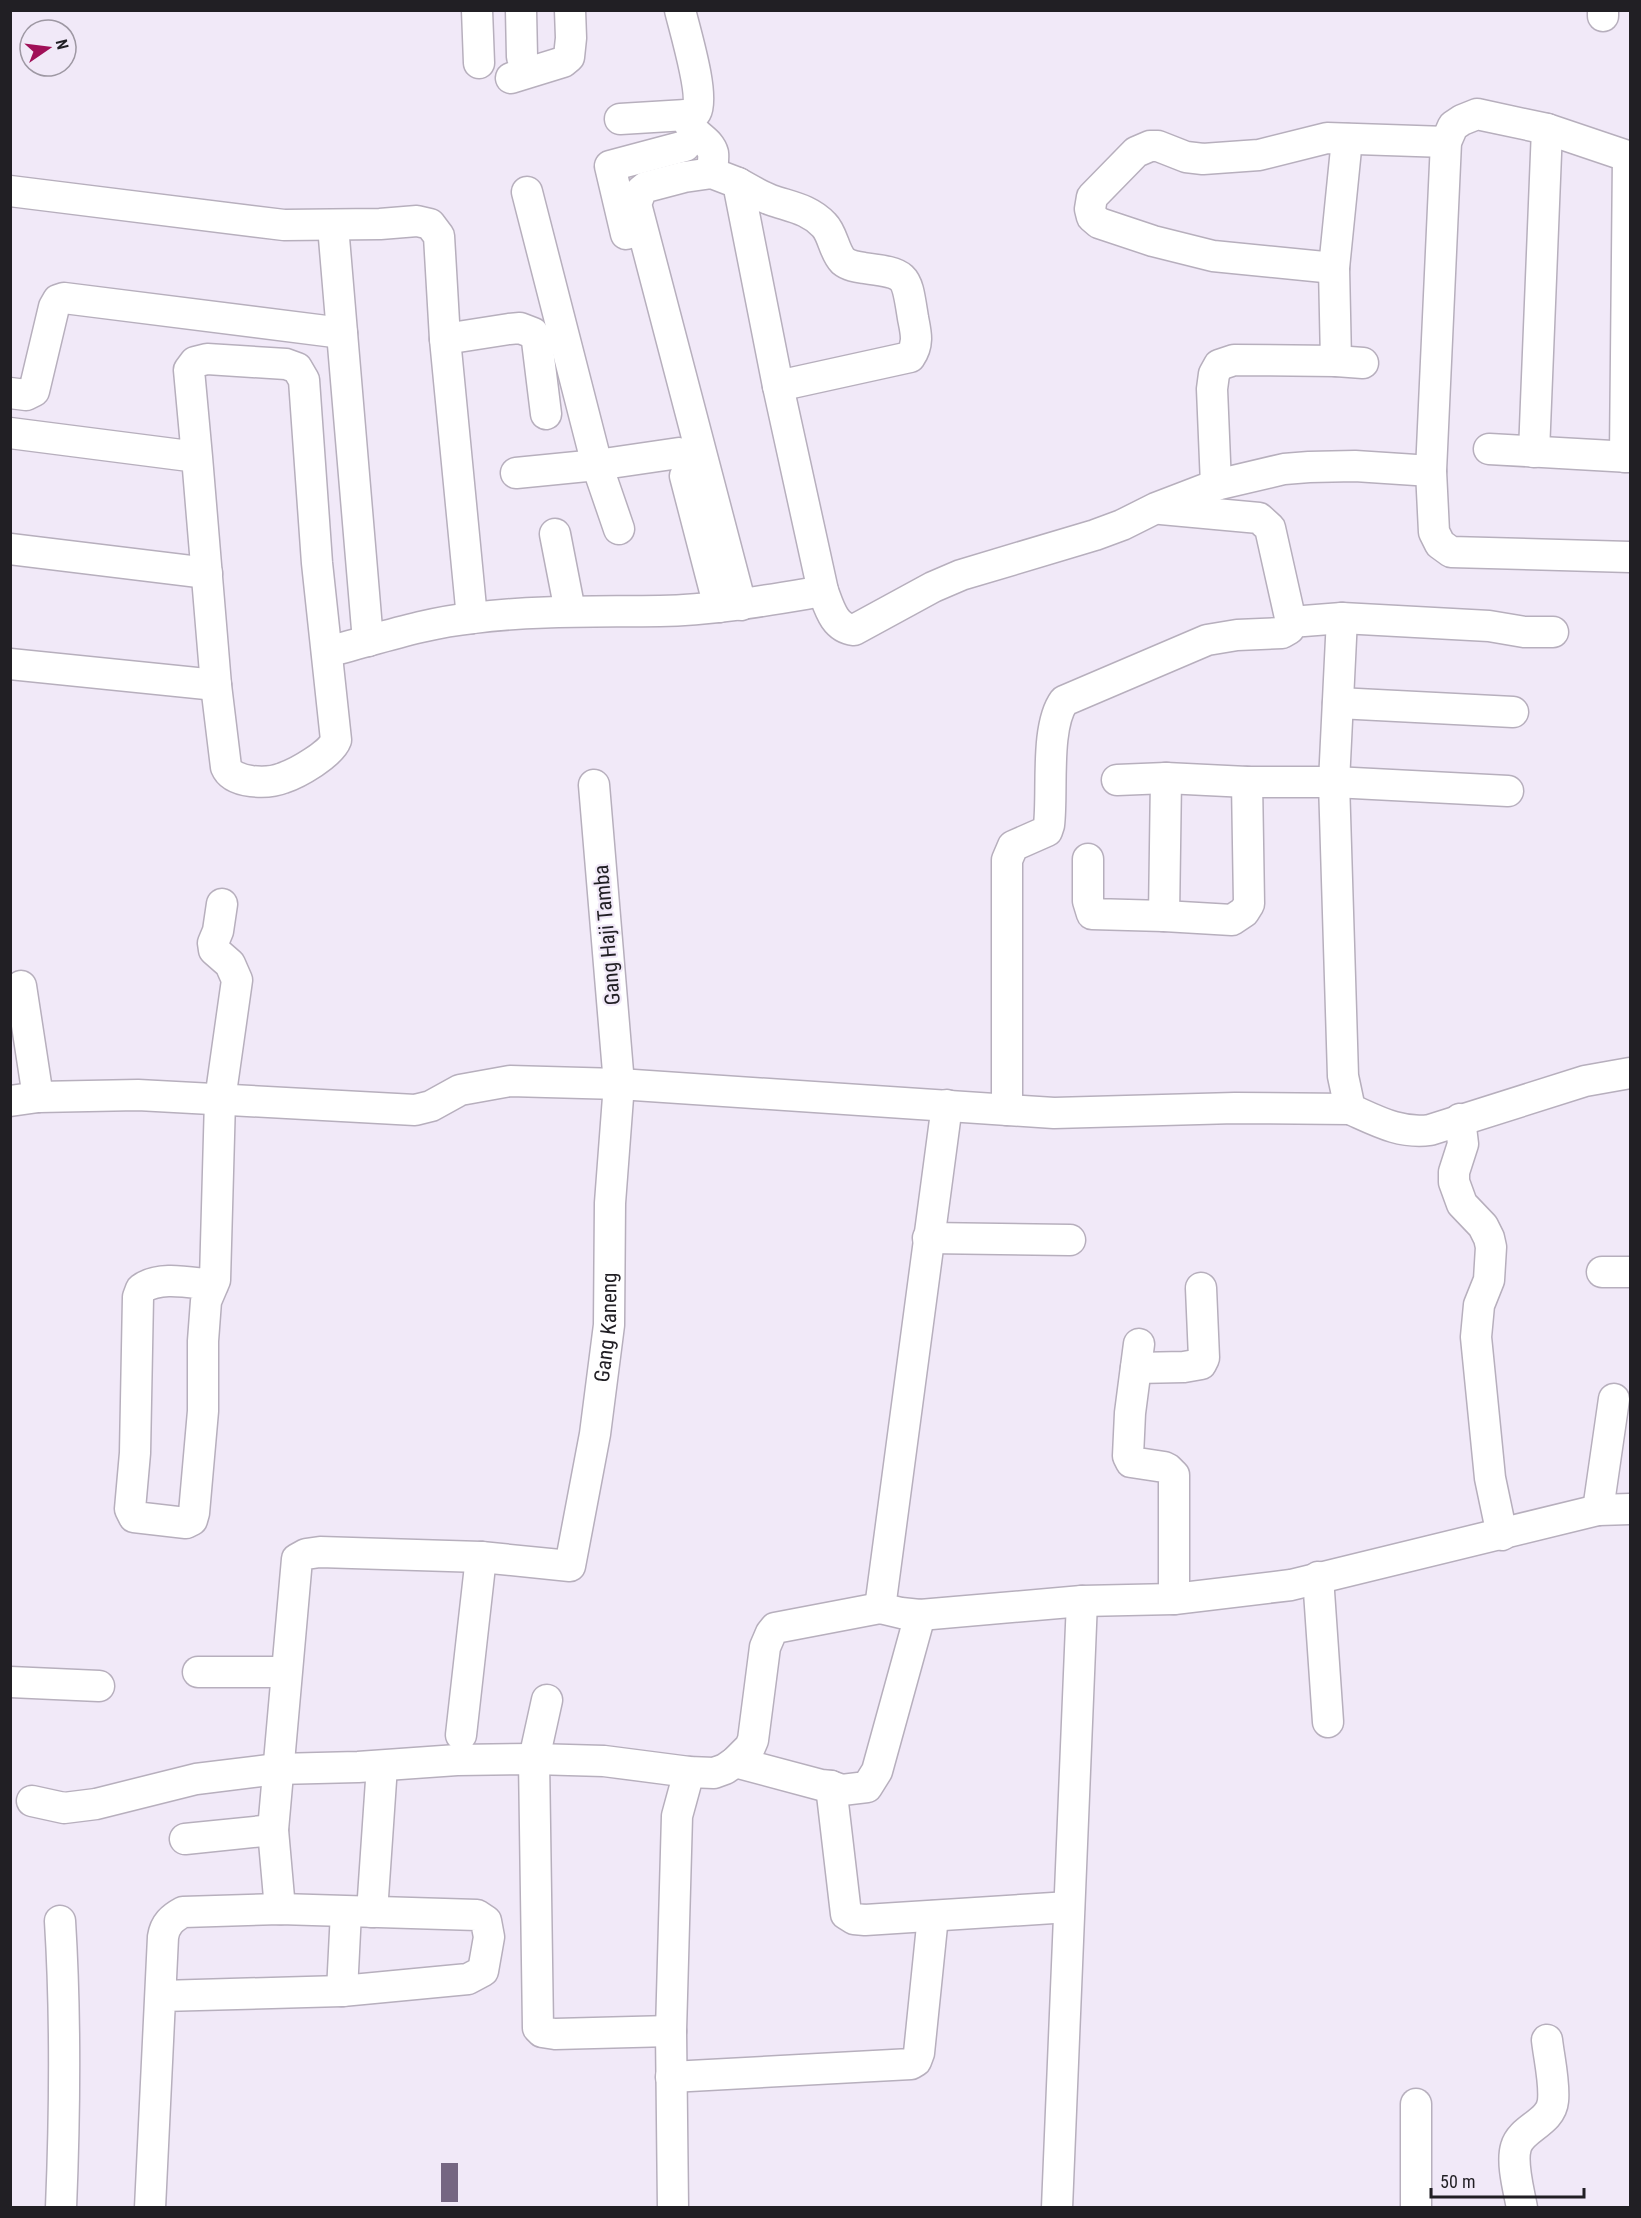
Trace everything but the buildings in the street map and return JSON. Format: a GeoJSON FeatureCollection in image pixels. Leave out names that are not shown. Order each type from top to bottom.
{"type":"FeatureCollection","features":[{"type":"Feature","properties":{"kind":"street"},"geometry":{"type":"LineString","coordinates":[[477,10],[479,63]]}},
{"type":"Feature","properties":{"kind":"street"},"geometry":{"type":"LineString","coordinates":[[521,10],[517,68],[563,62],[569,57],[572,38],[570,10]]}},
{"type":"Feature","properties":{"kind":"street"},"geometry":{"type":"LineString","coordinates":[[620,119],[686,115],[696,112],[700,105],[680,10]]}},
{"type":"Feature","properties":{"kind":"street"},"geometry":{"type":"LineString","coordinates":[[1489,449],[1628,457],[1629,157],[1548,129],[1477,114],[1454,126],[1446,142],[1431,471],[1434,532],[1440,544],[1451,552],[1630,557]]}},
{"type":"Feature","properties":{"kind":"street"},"geometry":{"type":"LineString","coordinates":[[686,115],[688,127],[709,146],[725,178],[778,386],[830,608],[848,629],[854,630],[933,587],[961,575],[1095,535],[1216,485],[1284,469],[1309,467],[1355,466],[1431,471]]}},
{"type":"Feature","properties":{"kind":"street"},"geometry":{"type":"LineString","coordinates":[[1534,452],[1548,129]]}},
{"type":"Feature","properties":{"kind":"street"},"geometry":{"type":"LineString","coordinates":[[1334,268],[1214,256],[1184,250],[1099,223],[1092,217],[1090,209],[1092,197],[1136,152],[1150,146],[1158,146],[1186,157],[1203,159],[1259,155],[1327,138],[1446,142]]}},
{"type":"Feature","properties":{"kind":"street"},"geometry":{"type":"LineString","coordinates":[[1216,485],[1212,390],[1214,374],[1219,364],[1234,360],[1350,362],[1334,268],[1347,139]]}},
{"type":"Feature","properties":{"kind":"street"},"geometry":{"type":"LineString","coordinates":[[686,146],[610,166],[680,453],[730,606]]}},
{"type":"Feature","properties":{"kind":"street"},"geometry":{"type":"LineString","coordinates":[[730,606],[636,204],[641,191],[646,187],[725,178],[770,200],[811,213],[826,226],[842,260],[854,267],[893,271],[905,280],[917,339],[910,357],[778,386]]}},
{"type":"Feature","properties":{"kind":"street"},"geometry":{"type":"LineString","coordinates":[[10,191],[284,225],[380,225],[417,221],[430,224],[439,236],[445,339],[472,618]]}},
{"type":"Feature","properties":{"kind":"street"},"geometry":{"type":"LineString","coordinates":[[528,192],[597,465],[619,529]]}},
{"type":"Feature","properties":{"kind":"street"},"geometry":{"type":"LineString","coordinates":[[333,225],[368,642]]}},
{"type":"Feature","properties":{"kind":"street"},"geometry":{"type":"LineString","coordinates":[[10,393],[26,395],[34,391],[54,307],[58,300],[64,298],[342,333]]}},
{"type":"Feature","properties":{"kind":"street"},"geometry":{"type":"LineString","coordinates":[[445,339],[509,328],[520,328],[533,333],[537,340],[546,414]]}},
{"type":"Feature","properties":{"kind":"street"},"geometry":{"type":"LineString","coordinates":[[207,359],[286,364],[297,368],[304,380],[317,563],[336,740],[334,747],[326,753],[283,778],[252,781],[229,773],[226,767],[216,685],[197,457],[189,370],[195,362],[207,359]]}},
{"type":"Feature","properties":{"kind":"street"},"geometry":{"type":"LineString","coordinates":[[10,433],[197,457]]}},
{"type":"Feature","properties":{"kind":"street"},"geometry":{"type":"LineString","coordinates":[[516,473],[597,465],[680,453]]}},
{"type":"Feature","properties":{"kind":"street"},"geometry":{"type":"LineString","coordinates":[[1007,1110],[1007,860],[1013,846],[1047,831],[1053,730],[1058,709],[1064,701],[1206,640],[1237,635],[1282,633],[1289,628],[1291,622],[1270,528],[1266,522],[1259,518],[1156,508]]}},
{"type":"Feature","properties":{"kind":"street"},"geometry":{"type":"LineString","coordinates":[[555,534],[570,611]]}},
{"type":"Feature","properties":{"kind":"street"},"geometry":{"type":"LineString","coordinates":[[10,549],[207,573]]}},
{"type":"Feature","properties":{"kind":"street"},"geometry":{"type":"LineString","coordinates":[[327,652],[368,642],[392,633],[472,618],[570,611],[662,611],[730,606],[830,608]]}},
{"type":"Feature","properties":{"kind":"street"},"geometry":{"type":"LineString","coordinates":[[1291,622],[1342,618],[1489,626],[1524,632],[1553,632]]}},
{"type":"Feature","properties":{"kind":"street"},"geometry":{"type":"LineString","coordinates":[[1342,618],[1334,782],[1343,1076],[1350,1109]]}},
{"type":"Feature","properties":{"kind":"street"},"geometry":{"type":"LineString","coordinates":[[10,664],[216,685]]}},
{"type":"Feature","properties":{"kind":"street"},"geometry":{"type":"LineString","coordinates":[[1338,702],[1513,712]]}},
{"type":"Feature","properties":{"kind":"street"},"geometry":{"type":"LineString","coordinates":[[1117,780],[1166,778],[1311,784],[1334,782],[1508,790]]}},
{"type":"Feature","properties":{"kind":"street"},"geometry":{"type":"LineString","coordinates":[[1164,916],[1166,778]]}},
{"type":"Feature","properties":{"kind":"street"},"geometry":{"type":"LineString","coordinates":[[1088,859],[1088,901],[1092,914],[1232,921],[1244,912],[1249,904],[1247,782]]}},
{"type":"Feature","properties":{"kind":"street","name":"Gang Haji Tamba"},"geometry":{"type":"LineString","coordinates":[[594,785],[619,1084]]}},
{"type":"Feature","properties":{"kind":"street"},"geometry":{"type":"LineString","coordinates":[[213,1285],[171,1281],[153,1283],[141,1289],[138,1297],[135,1453],[130,1509],[134,1517],[186,1523],[192,1520],[203,1411],[203,1341],[206,1301],[213,1285],[215,1280],[220,1100],[237,980],[230,964],[214,950],[213,944],[218,931],[222,904]]}},
{"type":"Feature","properties":{"kind":"street"},"geometry":{"type":"LineString","coordinates":[[21,986],[24,1099],[138,1095],[415,1110],[431,1106],[460,1090],[510,1081],[619,1084],[1054,1113],[1235,1108],[1350,1109],[1384,1125],[1413,1132],[1430,1130],[1585,1081],[1630,1073]]}},
{"type":"Feature","properties":{"kind":"street","name":"Gang Kaneng"},"geometry":{"type":"LineString","coordinates":[[481,1557],[570,1566],[595,1434],[609,1325],[610,1203],[619,1084]]}},
{"type":"Feature","properties":{"kind":"street"},"geometry":{"type":"LineString","coordinates":[[880,1608],[947,1105]]}},
{"type":"Feature","properties":{"kind":"street"},"geometry":{"type":"LineString","coordinates":[[1460,1119],[1463,1144],[1454,1173],[1454,1182],[1462,1204],[1483,1226],[1491,1247],[1489,1280],[1479,1305],[1476,1337],[1490,1478],[1502,1535]]}},
{"type":"Feature","properties":{"kind":"street"},"geometry":{"type":"LineString","coordinates":[[928,1238],[1070,1240]]}},
{"type":"Feature","properties":{"kind":"street"},"geometry":{"type":"LineString","coordinates":[[1174,1599],[1174,1475],[1164,1467],[1131,1462],[1128,1456],[1130,1413],[1138,1356],[1184,1367],[1201,1364],[1203,1359],[1201,1288]]}},
{"type":"Feature","properties":{"kind":"street"},"geometry":{"type":"LineString","coordinates":[[1598,1510],[1614,1399]]}},
{"type":"Feature","properties":{"kind":"street"},"geometry":{"type":"LineString","coordinates":[[32,1801],[64,1808],[96,1804],[166,1785],[278,1768],[382,1766],[457,1760],[604,1761],[714,1773],[725,1769],[750,1748],[765,1647],[775,1628],[880,1608],[901,1614],[920,1615],[1082,1601],[1174,1599],[1291,1585],[1598,1510],[1630,1509]]}},
{"type":"Feature","properties":{"kind":"street"},"geometry":{"type":"LineString","coordinates":[[280,1909],[273,1830],[297,1559],[306,1554],[320,1552],[481,1557],[461,1735]]}},
{"type":"Feature","properties":{"kind":"street"},"geometry":{"type":"LineString","coordinates":[[1318,1577],[1328,1722]]}},
{"type":"Feature","properties":{"kind":"street"},"geometry":{"type":"LineString","coordinates":[[1057,2208],[1082,1601]]}},
{"type":"Feature","properties":{"kind":"street"},"geometry":{"type":"LineString","coordinates":[[735,1762],[831,1786],[842,1791],[867,1787],[877,1771],[920,1615]]}},
{"type":"Feature","properties":{"kind":"street"},"geometry":{"type":"LineString","coordinates":[[198,1672],[286,1672]]}},
{"type":"Feature","properties":{"kind":"street"},"geometry":{"type":"LineString","coordinates":[[10,1682],[99,1686]]}},
{"type":"Feature","properties":{"kind":"street"},"geometry":{"type":"LineString","coordinates":[[547,1700],[534,1759],[538,2028],[542,2032],[555,2034],[671,2031]]}},
{"type":"Feature","properties":{"kind":"street"},"geometry":{"type":"LineString","coordinates":[[342,1991],[359,1912],[382,1766]]}},
{"type":"Feature","properties":{"kind":"street"},"geometry":{"type":"LineString","coordinates":[[673,2208],[671,2031],[677,1816],[689,1772]]}},
{"type":"Feature","properties":{"kind":"street"},"geometry":{"type":"LineString","coordinates":[[831,1786],[846,1914],[854,1919],[1069,1907]]}},
{"type":"Feature","properties":{"kind":"street"},"geometry":{"type":"LineString","coordinates":[[185,1839],[273,1830]]}},
{"type":"Feature","properties":{"kind":"street"},"geometry":{"type":"LineString","coordinates":[[150,2208],[164,1930],[175,1916],[183,1912],[280,1909],[477,1915],[486,1921],[489,1937],[483,1971],[468,1979],[342,1991],[161,1996]]}},
{"type":"Feature","properties":{"kind":"street"},"geometry":{"type":"LineString","coordinates":[[672,2077],[911,2064],[916,2061],[919,2053],[933,1916]]}},
{"type":"Feature","properties":{"kind":"street"},"geometry":{"type":"LineString","coordinates":[[60,1921],[65,1999],[65,2105],[61,2208]]}},
{"type":"Feature","properties":{"kind":"street"},"geometry":{"type":"LineString","coordinates":[[1522,2208],[1515,2159],[1516,2147],[1520,2139],[1549,2113],[1553,2102],[1547,2040]]}},
{"type":"Feature","properties":{"kind":"street"},"geometry":{"type":"LineString","coordinates":[[1416,2104],[1416,2208]]}}]}
